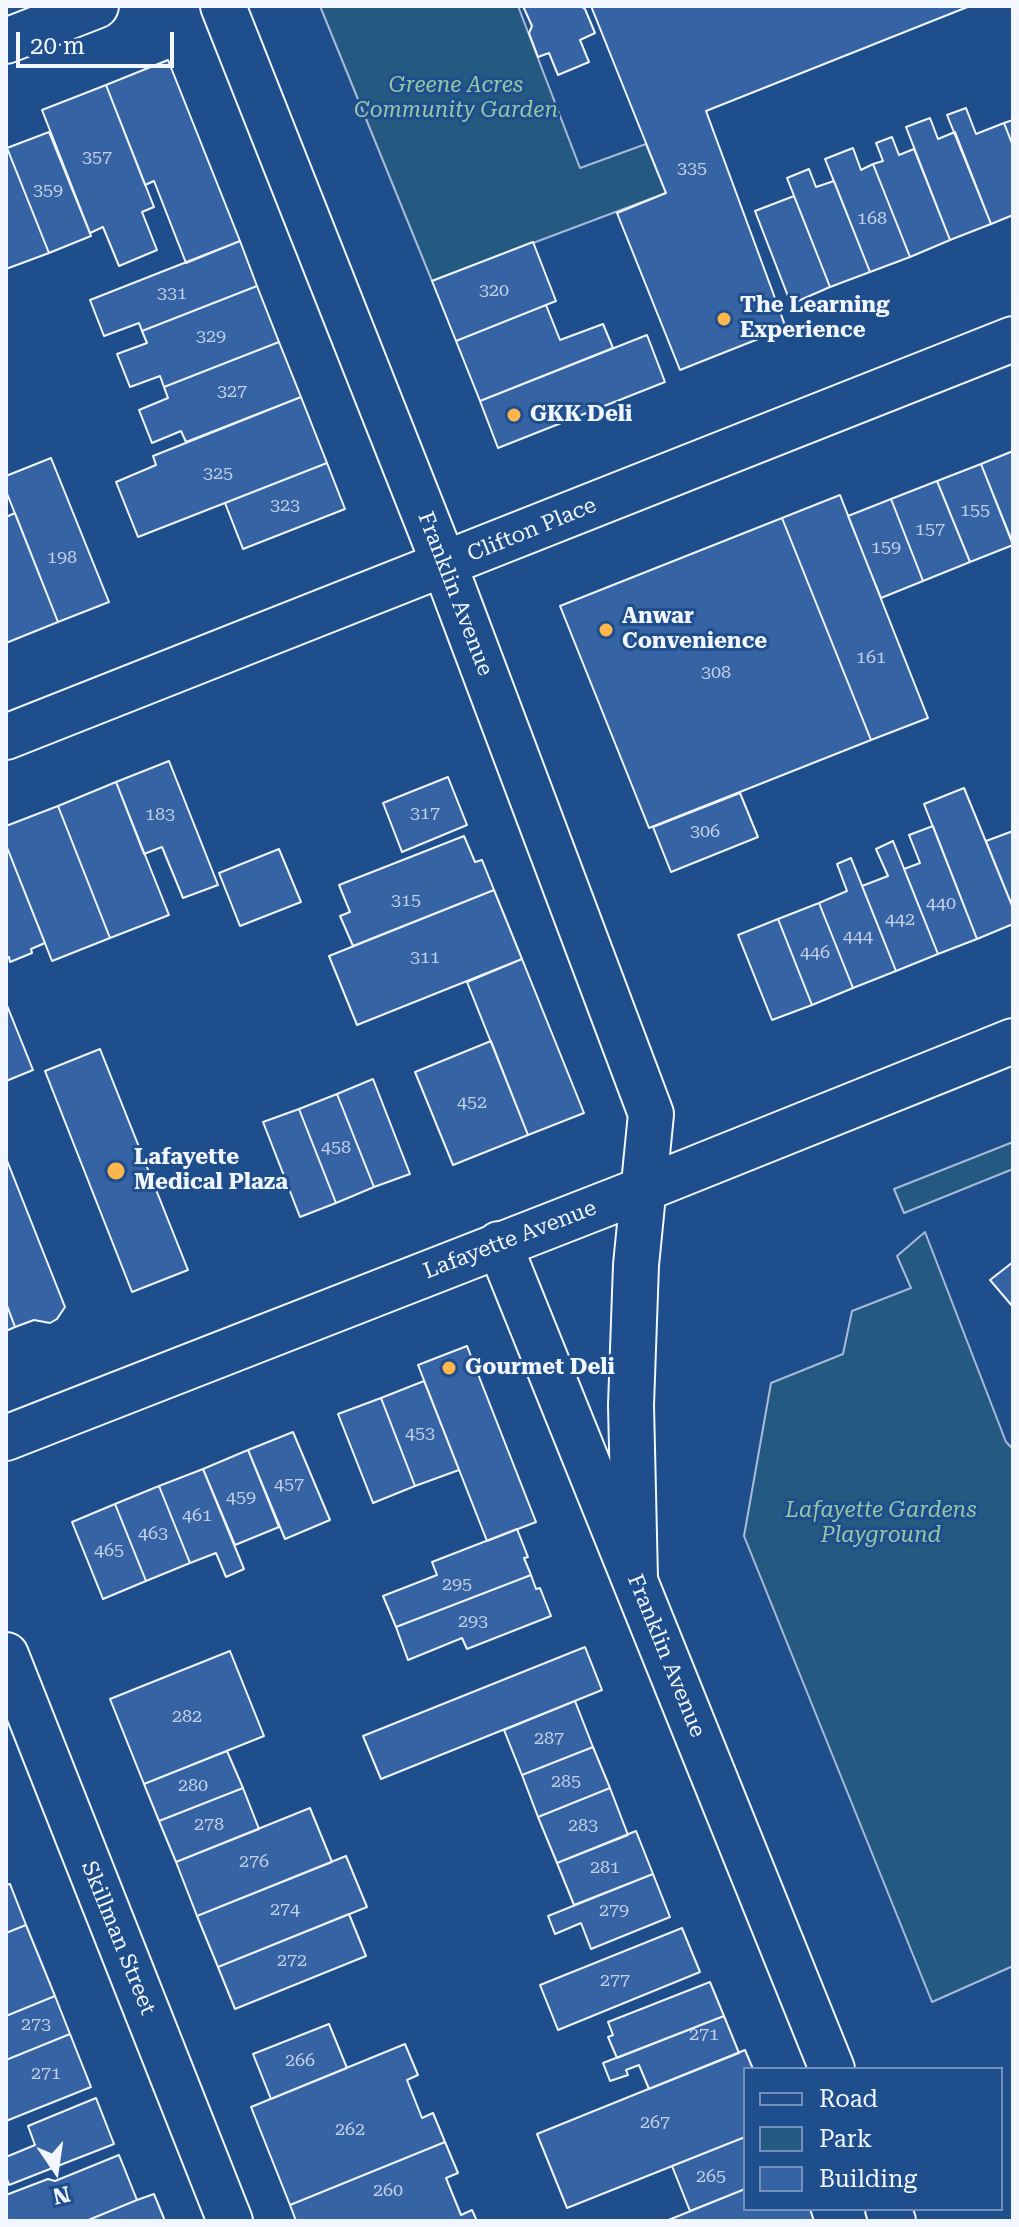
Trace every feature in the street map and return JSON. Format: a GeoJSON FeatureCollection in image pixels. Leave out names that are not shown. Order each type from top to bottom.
{"type":"FeatureCollection","features":[{"type":"Feature","properties":{"kind":"street"},"geometry":{"type":"LineString","coordinates":[[6,41],[96,6]]}},
{"type":"Feature","properties":{"kind":"street","name":"Franklin Avenue"},"geometry":{"type":"LineString","coordinates":[[223,6],[444,564],[651,1114],[636,1265],[631,1405],[635,1579]]}},
{"type":"Feature","properties":{"kind":"street","name":"Clifton Place"},"geometry":{"type":"LineString","coordinates":[[6,737],[1013,339]]}},
{"type":"Feature","properties":{"kind":"street","name":"Lafayette Avenue"},"geometry":{"type":"LineString","coordinates":[[6,1438],[1013,1041]]}},
{"type":"Feature","properties":{"kind":"street","name":"Franklin Avenue"},"geometry":{"type":"LineString","coordinates":[[499,1244],[831,2067]]}},
{"type":"Feature","properties":{"kind":"street","name":"Skillman Street"},"geometry":{"type":"LineString","coordinates":[[6,1655],[230,2221]]}},
{"type":"Feature","properties":{"kind":"green space","name":"Greene Acres Community Garden"},"geometry":{"type":"Polygon","coordinates":[[[320,6],[518,6],[580,168],[646,144],[666,193],[432,281],[320,6]]]}},
{"type":"Feature","properties":{"kind":"green space"},"geometry":{"type":"Polygon","coordinates":[[[1013,1142],[1013,1169],[904,1213],[894,1189],[1013,1142]]]}},
{"type":"Feature","properties":{"kind":"green space","name":"Lafayette Gardens Playground"},"geometry":{"type":"Polygon","coordinates":[[[925,1232],[1006,1442],[1013,1449],[1013,1966],[932,2002],[744,1536],[771,1383],[843,1354],[852,1311],[911,1288],[897,1256],[925,1232]]]}},
{"type":"Feature","properties":{"kind":"building"},"geometry":{"type":"Polygon","coordinates":[[[523,6],[581,6],[585,9],[595,33],[580,40],[589,62],[558,75],[549,53],[538,57],[529,33],[532,26],[523,6]]]}},
{"type":"Feature","properties":{"kind":"building"},"geometry":{"type":"Polygon","coordinates":[[[591,6],[970,6],[706,111],[786,328],[680,370],[617,213],[666,193],[591,6]]]}},
{"type":"Feature","properties":{"kind":"building"},"geometry":{"type":"Polygon","coordinates":[[[168,60],[240,241],[186,263],[154,181],[145,185],[106,85],[168,60]]]}},
{"type":"Feature","properties":{"kind":"building"},"geometry":{"type":"Polygon","coordinates":[[[106,85],[154,207],[142,212],[157,250],[119,266],[103,227],[90,233],[42,110],[106,85]]]}},
{"type":"Feature","properties":{"kind":"building"},"geometry":{"type":"Polygon","coordinates":[[[966,108],[976,134],[1004,123],[1013,146],[1013,215],[991,224],[947,115],[966,108]]]}},
{"type":"Feature","properties":{"kind":"building"},"geometry":{"type":"Polygon","coordinates":[[[930,118],[938,139],[955,132],[991,224],[950,240],[906,127],[930,118]]]}},
{"type":"Feature","properties":{"kind":"building"},"geometry":{"type":"Polygon","coordinates":[[[1013,120],[1013,146],[1004,123],[1013,120]]]}},
{"type":"Feature","properties":{"kind":"building"},"geometry":{"type":"Polygon","coordinates":[[[49,132],[91,236],[49,253],[7,148],[49,132]]]}},
{"type":"Feature","properties":{"kind":"building"},"geometry":{"type":"Polygon","coordinates":[[[892,137],[899,155],[914,149],[950,240],[910,257],[873,164],[883,161],[876,143],[892,137]]]}},
{"type":"Feature","properties":{"kind":"building"},"geometry":{"type":"Polygon","coordinates":[[[853,148],[861,170],[873,164],[910,257],[870,272],[825,159],[853,148]]]}},
{"type":"Feature","properties":{"kind":"building"},"geometry":{"type":"Polygon","coordinates":[[[6,149],[49,253],[6,269],[6,149]]]}},
{"type":"Feature","properties":{"kind":"building"},"geometry":{"type":"Polygon","coordinates":[[[809,169],[816,187],[834,181],[870,272],[830,287],[787,178],[809,169]]]}},
{"type":"Feature","properties":{"kind":"building"},"geometry":{"type":"Polygon","coordinates":[[[794,196],[830,287],[791,304],[755,211],[794,196]]]}},
{"type":"Feature","properties":{"kind":"building"},"geometry":{"type":"Polygon","coordinates":[[[240,241],[257,286],[142,331],[139,323],[104,336],[90,300],[240,241]]]}},
{"type":"Feature","properties":{"kind":"building"},"geometry":{"type":"Polygon","coordinates":[[[533,242],[556,301],[456,341],[432,281],[533,242]]]}},
{"type":"Feature","properties":{"kind":"building"},"geometry":{"type":"Polygon","coordinates":[[[257,286],[279,342],[164,387],[160,376],[130,387],[117,354],[147,343],[142,331],[257,286]]]}},
{"type":"Feature","properties":{"kind":"building"},"geometry":{"type":"Polygon","coordinates":[[[546,305],[560,340],[603,324],[613,348],[480,401],[456,341],[546,305]]]}},
{"type":"Feature","properties":{"kind":"building"},"geometry":{"type":"Polygon","coordinates":[[[647,335],[665,382],[498,448],[480,401],[647,335]]]}},
{"type":"Feature","properties":{"kind":"building"},"geometry":{"type":"Polygon","coordinates":[[[279,342],[301,397],[186,442],[181,431],[152,443],[139,410],[168,398],[164,387],[279,342]]]}},
{"type":"Feature","properties":{"kind":"building"},"geometry":{"type":"Polygon","coordinates":[[[301,397],[327,463],[138,537],[116,482],[156,465],[153,456],[301,397]]]}},
{"type":"Feature","properties":{"kind":"building"},"geometry":{"type":"Polygon","coordinates":[[[1013,451],[1013,541],[1012,541],[981,464],[1013,451]]]}},
{"type":"Feature","properties":{"kind":"building"},"geometry":{"type":"Polygon","coordinates":[[[51,458],[109,602],[58,622],[6,491],[6,476],[51,458]]]}},
{"type":"Feature","properties":{"kind":"building"},"geometry":{"type":"Polygon","coordinates":[[[327,463],[345,509],[243,549],[225,503],[327,463]]]}},
{"type":"Feature","properties":{"kind":"building"},"geometry":{"type":"Polygon","coordinates":[[[981,464],[1013,545],[970,562],[937,481],[981,464]]]}},
{"type":"Feature","properties":{"kind":"building"},"geometry":{"type":"Polygon","coordinates":[[[937,481],[970,562],[923,581],[891,499],[937,481]]]}},
{"type":"Feature","properties":{"kind":"building"},"geometry":{"type":"Polygon","coordinates":[[[840,495],[928,718],[871,740],[782,518],[840,495]]]}},
{"type":"Feature","properties":{"kind":"building"},"geometry":{"type":"Polygon","coordinates":[[[891,499],[923,581],[881,598],[848,516],[891,499]]]}},
{"type":"Feature","properties":{"kind":"building"},"geometry":{"type":"Polygon","coordinates":[[[15,513],[58,622],[6,643],[6,517],[15,513]]]}},
{"type":"Feature","properties":{"kind":"building"},"geometry":{"type":"Polygon","coordinates":[[[782,518],[871,740],[649,828],[560,606],[782,518]]]}},
{"type":"Feature","properties":{"kind":"building"},"geometry":{"type":"Polygon","coordinates":[[[169,761],[218,885],[183,898],[162,847],[144,854],[116,782],[169,761]]]}},
{"type":"Feature","properties":{"kind":"building"},"geometry":{"type":"Polygon","coordinates":[[[448,777],[467,825],[402,852],[383,803],[448,777]]]}},
{"type":"Feature","properties":{"kind":"building"},"geometry":{"type":"Polygon","coordinates":[[[116,782],[169,915],[110,938],[58,806],[116,782]]]}},
{"type":"Feature","properties":{"kind":"building"},"geometry":{"type":"Polygon","coordinates":[[[964,788],[1013,908],[1013,924],[977,939],[924,804],[964,788]]]}},
{"type":"Feature","properties":{"kind":"building"},"geometry":{"type":"Polygon","coordinates":[[[740,793],[758,837],[671,872],[653,827],[740,793]]]}},
{"type":"Feature","properties":{"kind":"building"},"geometry":{"type":"Polygon","coordinates":[[[58,806],[110,938],[52,961],[6,845],[6,826],[58,806]]]}},
{"type":"Feature","properties":{"kind":"building"},"geometry":{"type":"Polygon","coordinates":[[[933,826],[977,939],[938,954],[904,869],[920,863],[909,835],[933,826]]]}},
{"type":"Feature","properties":{"kind":"building"},"geometry":{"type":"Polygon","coordinates":[[[1013,831],[1013,908],[986,841],[1013,831]]]}},
{"type":"Feature","properties":{"kind":"building"},"geometry":{"type":"Polygon","coordinates":[[[464,836],[475,862],[482,860],[494,890],[353,946],[340,916],[350,912],[339,885],[464,836]]]}},
{"type":"Feature","properties":{"kind":"building"},"geometry":{"type":"Polygon","coordinates":[[[893,841],[938,954],[896,971],[862,886],[888,876],[876,849],[893,841]]]}},
{"type":"Feature","properties":{"kind":"building"},"geometry":{"type":"Polygon","coordinates":[[[6,845],[45,943],[31,949],[32,953],[10,962],[9,957],[6,958],[6,845]]]}},
{"type":"Feature","properties":{"kind":"building"},"geometry":{"type":"Polygon","coordinates":[[[279,849],[301,902],[240,926],[219,873],[279,849]]]}},
{"type":"Feature","properties":{"kind":"building"},"geometry":{"type":"Polygon","coordinates":[[[851,858],[896,971],[853,988],[819,903],[847,891],[837,864],[851,858]]]}},
{"type":"Feature","properties":{"kind":"building"},"geometry":{"type":"Polygon","coordinates":[[[494,890],[522,959],[357,1025],[329,956],[494,890]]]}},
{"type":"Feature","properties":{"kind":"building"},"geometry":{"type":"Polygon","coordinates":[[[819,903],[853,988],[812,1005],[778,919],[819,903]]]}},
{"type":"Feature","properties":{"kind":"building"},"geometry":{"type":"Polygon","coordinates":[[[778,919],[812,1005],[772,1020],[738,935],[778,919]]]}},
{"type":"Feature","properties":{"kind":"building"},"geometry":{"type":"Polygon","coordinates":[[[522,959],[584,1113],[528,1135],[467,982],[522,959]]]}},
{"type":"Feature","properties":{"kind":"building"},"geometry":{"type":"Polygon","coordinates":[[[6,1003],[33,1070],[6,1081],[6,1003]]]}},
{"type":"Feature","properties":{"kind":"building"},"geometry":{"type":"Polygon","coordinates":[[[491,1041],[528,1135],[453,1165],[415,1072],[491,1041]]]}},
{"type":"Feature","properties":{"kind":"building","name":"Lafayette Medical Plaza"},"geometry":{"type":"Polygon","coordinates":[[[100,1049],[188,1270],[132,1292],[45,1071],[100,1049]]]}},
{"type":"Feature","properties":{"kind":"building"},"geometry":{"type":"Polygon","coordinates":[[[373,1079],[410,1174],[374,1187],[337,1094],[373,1079]]]}},
{"type":"Feature","properties":{"kind":"building"},"geometry":{"type":"Polygon","coordinates":[[[337,1094],[374,1187],[336,1203],[299,1109],[337,1094]]]}},
{"type":"Feature","properties":{"kind":"building"},"geometry":{"type":"Polygon","coordinates":[[[299,1109],[336,1203],[300,1217],[263,1122],[299,1109]]]}},
{"type":"Feature","properties":{"kind":"building"},"geometry":{"type":"Polygon","coordinates":[[[6,1158],[65,1307],[50,1323],[34,1320],[15,1327],[6,1303],[6,1158]]]}},
{"type":"Feature","properties":{"kind":"building"},"geometry":{"type":"Polygon","coordinates":[[[1013,1262],[1013,1307],[990,1280],[1013,1262]]]}},
{"type":"Feature","properties":{"kind":"building"},"geometry":{"type":"Polygon","coordinates":[[[6,1303],[15,1327],[6,1331],[6,1303]]]}},
{"type":"Feature","properties":{"kind":"building"},"geometry":{"type":"Polygon","coordinates":[[[467,1346],[536,1522],[487,1541],[418,1365],[467,1346]]]}},
{"type":"Feature","properties":{"kind":"building"},"geometry":{"type":"Polygon","coordinates":[[[424,1381],[459,1470],[415,1486],[381,1398],[424,1381]]]}},
{"type":"Feature","properties":{"kind":"building"},"geometry":{"type":"Polygon","coordinates":[[[381,1398],[415,1486],[373,1503],[338,1414],[381,1398]]]}},
{"type":"Feature","properties":{"kind":"building"},"geometry":{"type":"Polygon","coordinates":[[[293,1432],[330,1520],[285,1539],[248,1450],[293,1432]]]}},
{"type":"Feature","properties":{"kind":"building"},"geometry":{"type":"Polygon","coordinates":[[[248,1450],[279,1527],[235,1545],[203,1469],[248,1450]]]}},
{"type":"Feature","properties":{"kind":"building"},"geometry":{"type":"Polygon","coordinates":[[[203,1469],[244,1569],[226,1577],[216,1553],[190,1563],[159,1486],[203,1469]]]}},
{"type":"Feature","properties":{"kind":"building"},"geometry":{"type":"Polygon","coordinates":[[[159,1486],[190,1563],[146,1581],[115,1504],[159,1486]]]}},
{"type":"Feature","properties":{"kind":"building"},"geometry":{"type":"Polygon","coordinates":[[[115,1504],[146,1581],[103,1599],[72,1522],[115,1504]]]}},
{"type":"Feature","properties":{"kind":"building"},"geometry":{"type":"Polygon","coordinates":[[[517,1529],[531,1575],[396,1627],[383,1596],[437,1575],[432,1562],[517,1529]]]}},
{"type":"Feature","properties":{"kind":"building"},"geometry":{"type":"Polygon","coordinates":[[[531,1575],[551,1616],[467,1649],[462,1638],[408,1660],[396,1627],[531,1575]]]}},
{"type":"Feature","properties":{"kind":"building"},"geometry":{"type":"Polygon","coordinates":[[[585,1647],[602,1690],[381,1779],[363,1736],[585,1647]]]}},
{"type":"Feature","properties":{"kind":"building"},"geometry":{"type":"Polygon","coordinates":[[[230,1651],[264,1736],[144,1784],[110,1699],[230,1651]]]}},
{"type":"Feature","properties":{"kind":"building"},"geometry":{"type":"Polygon","coordinates":[[[575,1701],[593,1747],[522,1775],[504,1730],[575,1701]]]}},
{"type":"Feature","properties":{"kind":"building"},"geometry":{"type":"Polygon","coordinates":[[[593,1747],[610,1788],[538,1817],[522,1775],[593,1747]]]}},
{"type":"Feature","properties":{"kind":"building"},"geometry":{"type":"Polygon","coordinates":[[[227,1751],[243,1788],[159,1821],[144,1784],[227,1751]]]}},
{"type":"Feature","properties":{"kind":"building"},"geometry":{"type":"Polygon","coordinates":[[[243,1788],[259,1829],[176,1862],[159,1821],[243,1788]]]}},
{"type":"Feature","properties":{"kind":"building"},"geometry":{"type":"Polygon","coordinates":[[[610,1788],[628,1835],[557,1863],[538,1817],[610,1788]]]}},
{"type":"Feature","properties":{"kind":"building"},"geometry":{"type":"Polygon","coordinates":[[[310,1808],[332,1862],[197,1916],[176,1862],[310,1808]]]}},
{"type":"Feature","properties":{"kind":"building"},"geometry":{"type":"Polygon","coordinates":[[[636,1831],[653,1874],[574,1905],[557,1863],[636,1831]]]}},
{"type":"Feature","properties":{"kind":"building"},"geometry":{"type":"Polygon","coordinates":[[[346,1856],[367,1907],[218,1967],[197,1916],[346,1856]]]}},
{"type":"Feature","properties":{"kind":"building"},"geometry":{"type":"Polygon","coordinates":[[[653,1874],[670,1917],[591,1949],[581,1923],[555,1934],[548,1916],[653,1874]]]}},
{"type":"Feature","properties":{"kind":"building"},"geometry":{"type":"Polygon","coordinates":[[[10,1884],[26,1925],[6,1933],[6,1885],[10,1884]]]}},
{"type":"Feature","properties":{"kind":"building"},"geometry":{"type":"Polygon","coordinates":[[[349,1914],[366,1956],[235,2009],[218,1967],[349,1914]]]}},
{"type":"Feature","properties":{"kind":"building"},"geometry":{"type":"Polygon","coordinates":[[[26,1925],[55,1996],[6,2016],[6,1933],[26,1925]]]}},
{"type":"Feature","properties":{"kind":"building"},"geometry":{"type":"Polygon","coordinates":[[[682,1928],[700,1972],[558,2030],[540,1985],[682,1928]]]}},
{"type":"Feature","properties":{"kind":"building"},"geometry":{"type":"Polygon","coordinates":[[[710,1982],[724,2016],[617,2058],[608,2037],[613,2035],[608,2022],[710,1982]]]}},
{"type":"Feature","properties":{"kind":"building"},"geometry":{"type":"Polygon","coordinates":[[[55,1996],[70,2034],[6,2060],[6,2016],[55,1996]]]}},
{"type":"Feature","properties":{"kind":"building"},"geometry":{"type":"Polygon","coordinates":[[[724,2016],[739,2053],[649,2089],[639,2065],[626,2070],[628,2075],[610,2081],[603,2063],[724,2016]]]}},
{"type":"Feature","properties":{"kind":"building"},"geometry":{"type":"Polygon","coordinates":[[[329,2024],[347,2068],[271,2099],[253,2054],[329,2024]]]}},
{"type":"Feature","properties":{"kind":"building"},"geometry":{"type":"Polygon","coordinates":[[[70,2034],[91,2087],[6,2121],[6,2060],[70,2034]]]}},
{"type":"Feature","properties":{"kind":"building"},"geometry":{"type":"Polygon","coordinates":[[[405,2044],[418,2075],[407,2080],[422,2118],[433,2113],[445,2142],[290,2205],[251,2107],[405,2044]]]}},
{"type":"Feature","properties":{"kind":"building"},"geometry":{"type":"Polygon","coordinates":[[[745,2050],[752,2067],[743,2067],[743,2138],[567,2208],[537,2134],[745,2050]]]}},
{"type":"Feature","properties":{"kind":"building"},"geometry":{"type":"Polygon","coordinates":[[[96,2098],[114,2144],[9,2185],[6,2157],[35,2145],[28,2126],[96,2098]]]}},
{"type":"Feature","properties":{"kind":"building"},"geometry":{"type":"Polygon","coordinates":[[[743,2138],[743,2190],[690,2211],[672,2166],[743,2138]]]}},
{"type":"Feature","properties":{"kind":"building"},"geometry":{"type":"Polygon","coordinates":[[[445,2142],[458,2173],[446,2178],[461,2215],[472,2210],[477,2221],[296,2221],[290,2205],[445,2142]]]}},
{"type":"Feature","properties":{"kind":"building"},"geometry":{"type":"Polygon","coordinates":[[[119,2155],[137,2200],[86,2221],[6,2221],[6,2195],[48,2179],[55,2181],[119,2155]]]}},
{"type":"Feature","properties":{"kind":"building"},"geometry":{"type":"Polygon","coordinates":[[[743,2190],[743,2211],[811,2211],[814,2221],[666,2221],[743,2190]]]}},
{"type":"Feature","properties":{"kind":"building"},"geometry":{"type":"Polygon","coordinates":[[[154,2194],[165,2221],[86,2221],[137,2200],[154,2194]]]}},
{"type":"Feature","properties":{"kind":"place","name":"The Learning Experience"},"geometry":{"type":"Point","coordinates":[724,319]}},
{"type":"Feature","properties":{"kind":"place","name":"GKK Deli"},"geometry":{"type":"Point","coordinates":[514,415]}},
{"type":"Feature","properties":{"kind":"place","name":"Anwar Convenience"},"geometry":{"type":"Point","coordinates":[606,630]}},
{"type":"Feature","properties":{"kind":"place","name":"Lafayette Medical Plaza"},"geometry":{"type":"Point","coordinates":[116,1171]}},
{"type":"Feature","properties":{"kind":"place","name":"Gourmet Deli"},"geometry":{"type":"Point","coordinates":[449,1368]}}]}
